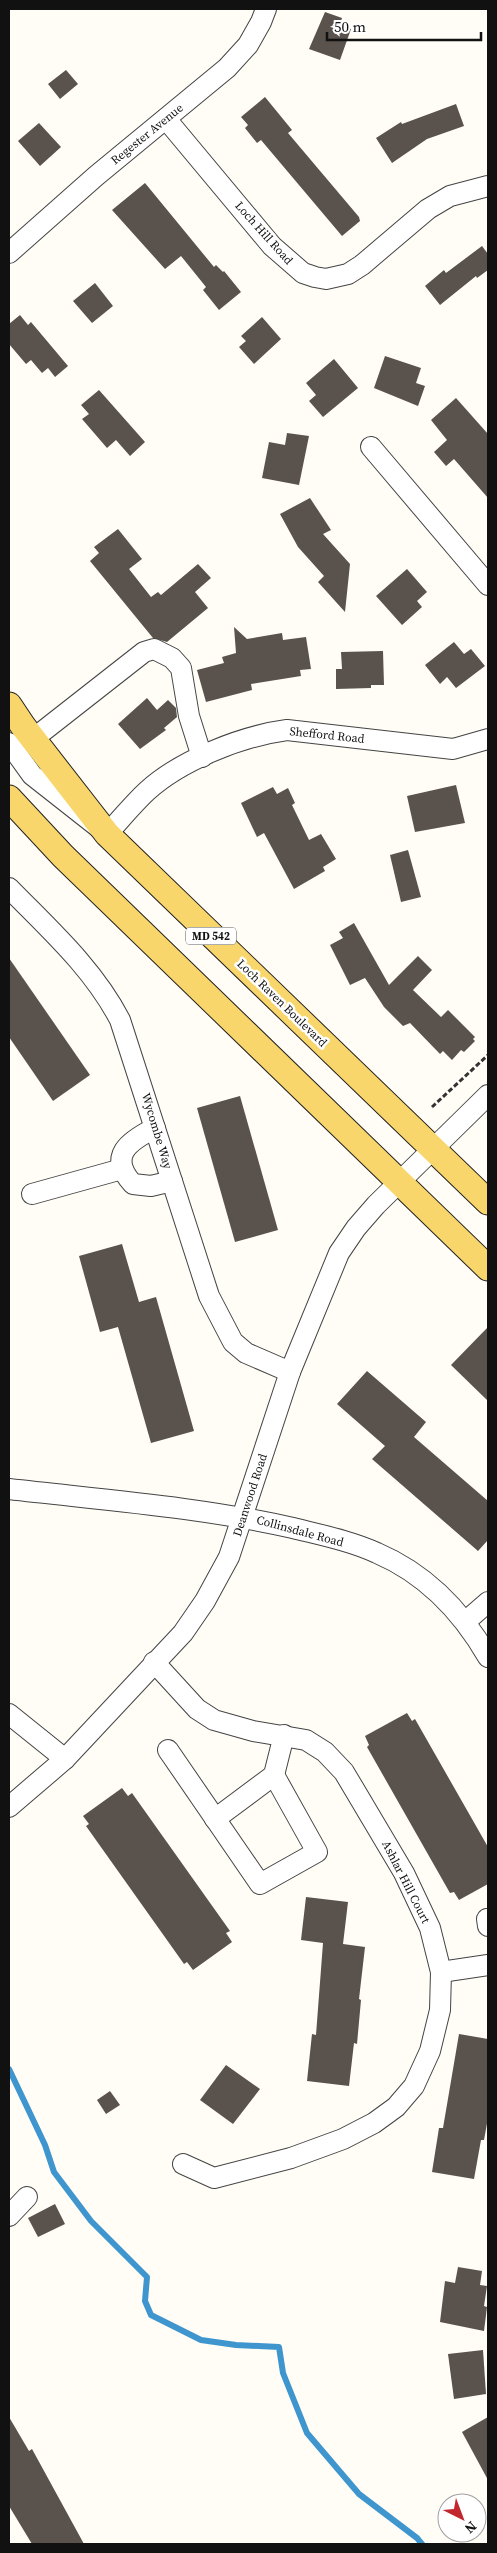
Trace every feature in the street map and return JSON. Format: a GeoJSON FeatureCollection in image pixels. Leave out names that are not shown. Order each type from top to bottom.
{"type":"FeatureCollection","features":[{"type":"Feature","properties":{"kind":"main road","name":"Loch Raven Boulevard"},"geometry":{"type":"LineString","coordinates":[[9,705],[21,741],[107,834],[488,1202]]}},
{"type":"Feature","properties":{"kind":"main road"},"geometry":{"type":"LineString","coordinates":[[9,798],[63,856],[488,1268]]}},
{"type":"Feature","properties":{"kind":"street","name":"Regester Avenue"},"geometry":{"type":"LineString","coordinates":[[10,250],[228,68],[248,45],[266,9]]}},
{"type":"Feature","properties":{"kind":"street","name":"Loch Hill Road"},"geometry":{"type":"LineString","coordinates":[[166,120],[272,246],[303,273],[316,277],[326,279],[348,274],[362,265],[428,209],[450,196],[488,186]]}},
{"type":"Feature","properties":{"kind":"street"},"geometry":{"type":"LineString","coordinates":[[371,447],[488,585]]}},
{"type":"Feature","properties":{"kind":"street"},"geometry":{"type":"LineString","coordinates":[[21,741],[144,652],[154,649],[172,658],[181,668],[192,729],[202,757]]}},
{"type":"Feature","properties":{"kind":"street","name":"Shefford Road"},"geometry":{"type":"LineString","coordinates":[[107,834],[148,790],[186,764],[260,734],[287,730],[453,748],[488,739]]}},
{"type":"Feature","properties":{"kind":"street","name":"Wycombe Way"},"geometry":{"type":"LineString","coordinates":[[9,888],[85,966],[111,1003],[130,1044],[209,1296],[226,1333],[246,1352],[290,1372]]}},
{"type":"Feature","properties":{"kind":"street","name":"Deanwood Road"},"geometry":{"type":"LineString","coordinates":[[9,1807],[65,1759],[183,1632],[204,1601],[229,1557],[290,1372],[339,1253],[356,1228],[399,1181],[488,1095]]}},
{"type":"Feature","properties":{"kind":"street"},"geometry":{"type":"LineString","coordinates":[[156,1128],[133,1140],[125,1150],[120,1163],[133,1184],[150,1186],[172,1181]]}},
{"type":"Feature","properties":{"kind":"street"},"geometry":{"type":"LineString","coordinates":[[32,1194],[122,1169]]}},
{"type":"Feature","properties":{"kind":"street","name":"Collinsdale Road"},"geometry":{"type":"LineString","coordinates":[[9,1489],[243,1517],[315,1533],[377,1552],[440,1593],[465,1622],[488,1657]]}},
{"type":"Feature","properties":{"kind":"street"},"geometry":{"type":"LineString","coordinates":[[465,1622],[488,1602]]}},
{"type":"Feature","properties":{"kind":"street","name":"Ashlar Hill Court"},"geometry":{"type":"LineString","coordinates":[[154,1662],[197,1709],[214,1720],[253,1731],[306,1740],[325,1752],[355,1788],[404,1873],[430,1928],[441,1972],[440,2010],[430,2051],[414,2086],[396,2107],[374,2123],[343,2139],[291,2158],[214,2178],[183,2164]]}},
{"type":"Feature","properties":{"kind":"street"},"geometry":{"type":"LineString","coordinates":[[9,1714],[65,1759]]}},
{"type":"Feature","properties":{"kind":"street"},"geometry":{"type":"LineString","coordinates":[[216,1819],[274,1775],[284,1735]]}},
{"type":"Feature","properties":{"kind":"street"},"geometry":{"type":"LineString","coordinates":[[168,1750],[260,1884],[317,1852],[274,1775]]}},
{"type":"Feature","properties":{"kind":"street"},"geometry":{"type":"LineString","coordinates":[[441,1972],[488,1965]]}},
{"type":"Feature","properties":{"kind":"street"},"geometry":{"type":"LineString","coordinates":[[9,2216],[27,2198]]}},
{"type":"Feature","properties":{"kind":"path"},"geometry":{"type":"LineString","coordinates":[[432,1107],[488,1055]]}},
{"type":"Feature","properties":{"kind":"building"},"geometry":{"type":"Polygon","coordinates":[[[325,12],[342,18],[340,25],[351,29],[340,60],[309,49],[325,12]]]}},
{"type":"Feature","properties":{"kind":"building"},"geometry":{"type":"Polygon","coordinates":[[[66,70],[78,84],[60,99],[48,84],[66,70]]]}},
{"type":"Feature","properties":{"kind":"building"},"geometry":{"type":"Polygon","coordinates":[[[265,97],[292,130],[288,133],[359,217],[360,221],[342,236],[261,140],[257,143],[245,128],[248,125],[241,117],[265,97]]]}},
{"type":"Feature","properties":{"kind":"building"},"geometry":{"type":"Polygon","coordinates":[[[456,104],[464,126],[427,139],[392,163],[376,138],[401,122],[402,124],[456,104]]]}},
{"type":"Feature","properties":{"kind":"building"},"geometry":{"type":"Polygon","coordinates":[[[39,123],[61,147],[40,166],[18,141],[39,123]]]}},
{"type":"Feature","properties":{"kind":"building"},"geometry":{"type":"Polygon","coordinates":[[[145,183],[214,267],[216,265],[224,271],[241,292],[219,310],[203,290],[206,287],[181,256],[165,269],[112,210],[145,183]]]}},
{"type":"Feature","properties":{"kind":"building"},"geometry":{"type":"Polygon","coordinates":[[[482,246],[488,254],[488,270],[477,278],[476,276],[440,305],[425,286],[444,270],[446,273],[482,246]]]}},
{"type":"Feature","properties":{"kind":"building"},"geometry":{"type":"Polygon","coordinates":[[[95,283],[113,306],[92,323],[73,301],[95,283]]]}},
{"type":"Feature","properties":{"kind":"building"},"geometry":{"type":"Polygon","coordinates":[[[20,315],[28,325],[31,322],[68,366],[55,377],[48,368],[42,373],[31,360],[26,364],[9,344],[9,324],[20,315]]]}},
{"type":"Feature","properties":{"kind":"building"},"geometry":{"type":"Polygon","coordinates":[[[262,317],[281,339],[254,364],[239,347],[246,341],[241,336],[262,317]]]}},
{"type":"Feature","properties":{"kind":"building"},"geometry":{"type":"Polygon","coordinates":[[[385,356],[421,368],[416,383],[425,386],[418,406],[374,388],[385,356]]]}},
{"type":"Feature","properties":{"kind":"building"},"geometry":{"type":"Polygon","coordinates":[[[334,359],[358,388],[323,417],[309,401],[316,395],[306,383],[334,359]]]}},
{"type":"Feature","properties":{"kind":"building"},"geometry":{"type":"Polygon","coordinates":[[[99,390],[145,442],[130,456],[116,440],[107,448],[82,419],[89,414],[81,405],[99,390]]]}},
{"type":"Feature","properties":{"kind":"building"},"geometry":{"type":"Polygon","coordinates":[[[456,398],[488,434],[488,498],[454,459],[446,466],[434,452],[447,440],[431,420],[456,398]]]}},
{"type":"Feature","properties":{"kind":"building"},"geometry":{"type":"Polygon","coordinates":[[[287,433],[309,436],[299,485],[262,478],[269,442],[285,445],[287,433]]]}},
{"type":"Feature","properties":{"kind":"building"},"geometry":{"type":"Polygon","coordinates":[[[310,498],[331,530],[323,534],[350,564],[345,612],[318,582],[324,576],[298,547],[280,514],[310,498]]]}},
{"type":"Feature","properties":{"kind":"building"},"geometry":{"type":"Polygon","coordinates":[[[118,529],[142,559],[129,569],[151,597],[158,592],[161,595],[198,564],[211,578],[195,592],[208,608],[167,642],[153,638],[90,561],[99,553],[94,547],[118,529]]]}},
{"type":"Feature","properties":{"kind":"building"},"geometry":{"type":"Polygon","coordinates":[[[407,569],[427,592],[417,601],[422,607],[402,625],[376,596],[407,569]]]}},
{"type":"Feature","properties":{"kind":"building"},"geometry":{"type":"Polygon","coordinates":[[[234,627],[247,639],[282,633],[283,640],[306,637],[311,669],[300,670],[301,676],[251,684],[252,690],[206,702],[197,670],[224,663],[222,657],[236,653],[234,627]]]}},
{"type":"Feature","properties":{"kind":"building"},"geometry":{"type":"Polygon","coordinates":[[[454,642],[464,654],[471,649],[485,666],[456,688],[447,677],[440,684],[425,665],[454,642]]]}},
{"type":"Feature","properties":{"kind":"building"},"geometry":{"type":"Polygon","coordinates":[[[383,651],[384,685],[371,685],[371,688],[336,689],[336,669],[342,669],[341,652],[383,651]]]}},
{"type":"Feature","properties":{"kind":"building"},"geometry":{"type":"Polygon","coordinates":[[[147,698],[157,710],[168,700],[176,708],[177,717],[164,728],[166,730],[140,749],[118,724],[147,698]]]}},
{"type":"Feature","properties":{"kind":"building"},"geometry":{"type":"Polygon","coordinates":[[[456,785],[465,823],[415,832],[407,796],[456,785]]]}},
{"type":"Feature","properties":{"kind":"building"},"geometry":{"type":"Polygon","coordinates":[[[273,787],[277,794],[288,788],[295,803],[292,805],[309,840],[321,834],[336,859],[323,867],[325,871],[294,889],[264,833],[257,837],[241,803],[273,787]]]}},
{"type":"Feature","properties":{"kind":"building"},"geometry":{"type":"Polygon","coordinates":[[[408,850],[421,897],[401,902],[390,855],[408,850]]]}},
{"type":"Feature","properties":{"kind":"building"},"geometry":{"type":"Polygon","coordinates":[[[354,923],[389,985],[418,956],[432,970],[413,990],[441,1017],[448,1010],[475,1037],[473,1039],[475,1041],[464,1052],[461,1050],[452,1060],[443,1051],[440,1054],[410,1023],[403,1026],[384,1007],[365,978],[350,985],[330,945],[343,938],[339,932],[354,923]]]}},
{"type":"Feature","properties":{"kind":"building"},"geometry":{"type":"Polygon","coordinates":[[[9,958],[90,1075],[53,1101],[9,1037],[9,958]]]}},
{"type":"Feature","properties":{"kind":"building"},"geometry":{"type":"Polygon","coordinates":[[[240,1096],[278,1230],[235,1242],[197,1108],[240,1096]]]}},
{"type":"Feature","properties":{"kind":"building"},"geometry":{"type":"Polygon","coordinates":[[[122,1244],[139,1302],[156,1297],[194,1431],[151,1443],[118,1327],[100,1332],[79,1256],[122,1244]]]}},
{"type":"Feature","properties":{"kind":"building"},"geometry":{"type":"Polygon","coordinates":[[[488,1327],[488,1401],[451,1365],[488,1327]]]}},
{"type":"Feature","properties":{"kind":"building"},"geometry":{"type":"Polygon","coordinates":[[[367,1371],[426,1422],[414,1437],[488,1501],[488,1540],[478,1551],[372,1459],[385,1446],[337,1404],[367,1371]]]}},
{"type":"Feature","properties":{"kind":"building"},"geometry":{"type":"Polygon","coordinates":[[[407,1713],[412,1721],[415,1719],[488,1847],[488,1884],[459,1900],[454,1892],[450,1893],[367,1747],[369,1745],[365,1736],[407,1713]]]}},
{"type":"Feature","properties":{"kind":"building"},"geometry":{"type":"Polygon","coordinates":[[[122,1788],[128,1796],[132,1793],[230,1931],[226,1933],[232,1942],[193,1970],[187,1962],[184,1964],[86,1826],[89,1824],[83,1816],[122,1788]]]}},
{"type":"Feature","properties":{"kind":"building"},"geometry":{"type":"Polygon","coordinates":[[[306,1897],[348,1902],[343,1944],[365,1947],[359,1999],[361,2000],[357,2044],[354,2043],[349,2086],[307,2081],[312,2034],[316,2035],[323,1943],[301,1940],[306,1897]]]}},
{"type":"Feature","properties":{"kind":"building"},"geometry":{"type":"Polygon","coordinates":[[[459,2034],[488,2039],[488,2118],[484,2140],[481,2140],[474,2179],[432,2172],[439,2128],[443,2128],[459,2034]]]}},
{"type":"Feature","properties":{"kind":"building"},"geometry":{"type":"Polygon","coordinates":[[[226,2065],[260,2089],[233,2124],[200,2100],[226,2065]]]}},
{"type":"Feature","properties":{"kind":"building"},"geometry":{"type":"Polygon","coordinates":[[[110,2091],[120,2105],[106,2114],[97,2100],[110,2091]]]}},
{"type":"Feature","properties":{"kind":"building"},"geometry":{"type":"Polygon","coordinates":[[[55,2204],[65,2224],[38,2237],[28,2218],[55,2204]]]}},
{"type":"Feature","properties":{"kind":"building"},"geometry":{"type":"Polygon","coordinates":[[[458,2267],[482,2271],[480,2285],[487,2286],[484,2306],[487,2307],[484,2331],[440,2322],[445,2281],[455,2283],[458,2267]]]}},
{"type":"Feature","properties":{"kind":"building"},"geometry":{"type":"Polygon","coordinates":[[[483,2350],[486,2394],[454,2399],[448,2354],[483,2350]]]}},
{"type":"Feature","properties":{"kind":"building"},"geometry":{"type":"Polygon","coordinates":[[[9,2417],[29,2451],[32,2449],[84,2544],[32,2544],[9,2506],[9,2417]]]}},
{"type":"Feature","properties":{"kind":"building"},"geometry":{"type":"Polygon","coordinates":[[[488,2417],[488,2480],[462,2432],[488,2417]]]}},
{"type":"Feature","properties":{"kind":"waterway"},"geometry":{"type":"LineString","coordinates":[[9,2069],[45,2145],[54,2172],[91,2221],[147,2277],[145,2301],[151,2315],[201,2340],[236,2345],[279,2347],[283,2373],[307,2433],[359,2494],[417,2538],[422,2544]]}}]}
